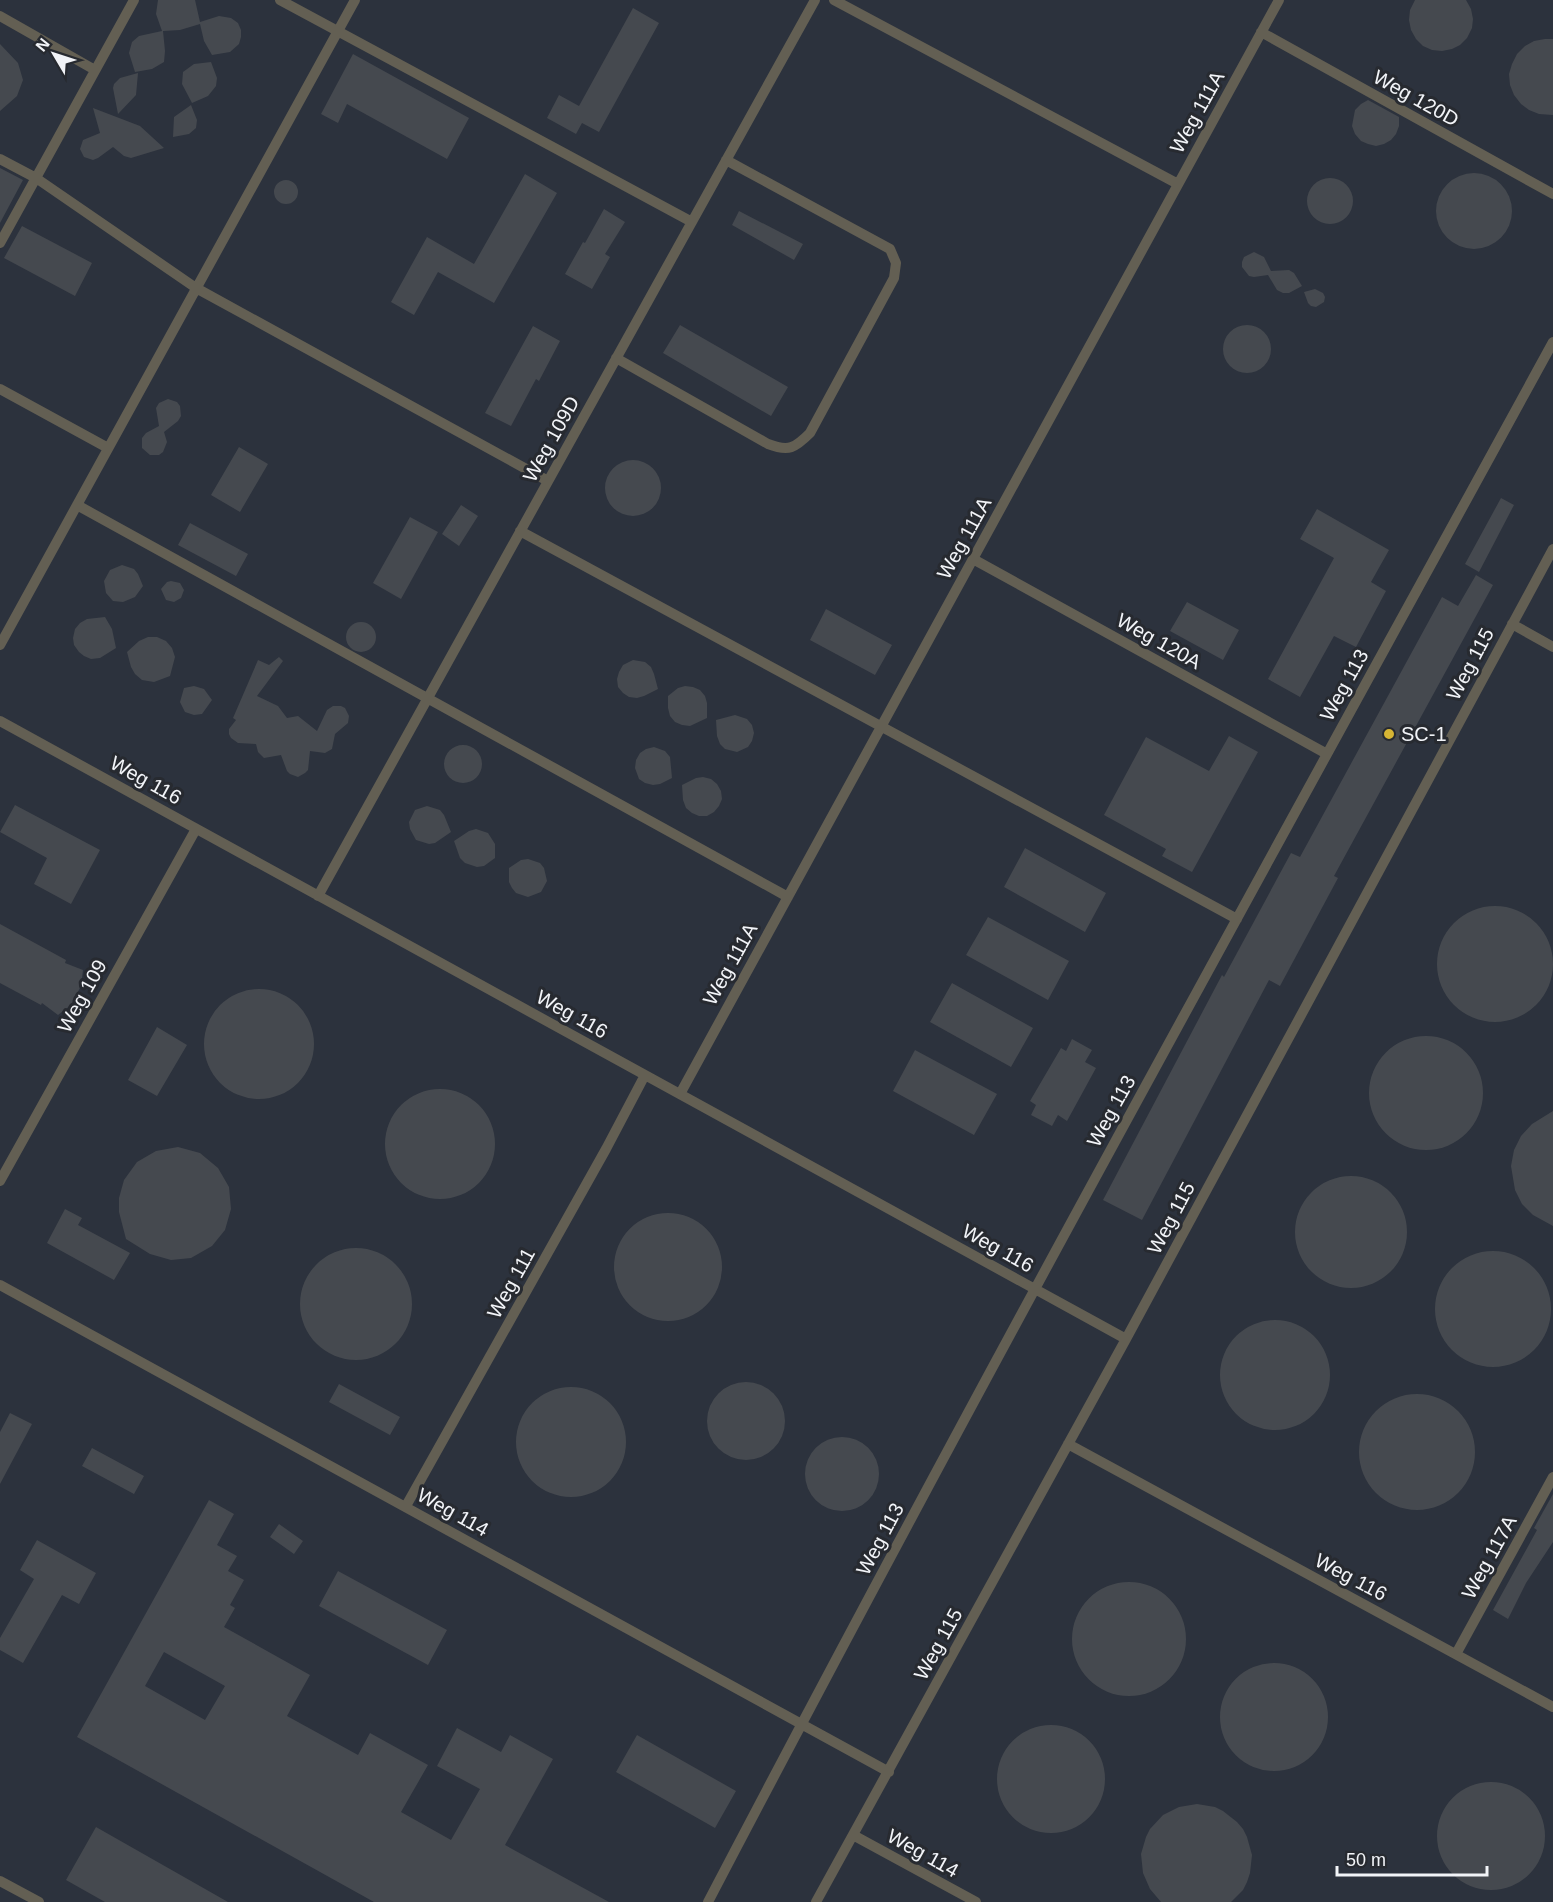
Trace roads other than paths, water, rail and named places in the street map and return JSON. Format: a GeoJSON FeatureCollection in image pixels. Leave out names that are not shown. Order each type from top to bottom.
{"type":"FeatureCollection","features":[{"type":"Feature","properties":{"kind":"lane"},"geometry":{"type":"LineString","coordinates":[[0,243],[134,0]]}},
{"type":"Feature","properties":{"kind":"lane"},"geometry":{"type":"LineString","coordinates":[[279,0],[692,222]]}},
{"type":"Feature","properties":{"kind":"lane"},"geometry":{"type":"LineString","coordinates":[[0,645],[355,0]]}},
{"type":"Feature","properties":{"kind":"lane","name":"Weg 109D"},"geometry":{"type":"LineString","coordinates":[[318,896],[815,0]]}},
{"type":"Feature","properties":{"kind":"lane"},"geometry":{"type":"LineString","coordinates":[[834,0],[1178,184]]}},
{"type":"Feature","properties":{"kind":"lane","name":"Weg 111A"},"geometry":{"type":"LineString","coordinates":[[680,1094],[1279,0]]}},
{"type":"Feature","properties":{"kind":"lane"},"geometry":{"type":"LineString","coordinates":[[0,16],[95,70]]}},
{"type":"Feature","properties":{"kind":"lane","name":"Weg 120D"},"geometry":{"type":"LineString","coordinates":[[1261,32],[1553,194]]}},
{"type":"Feature","properties":{"kind":"lane"},"geometry":{"type":"LineString","coordinates":[[0,159],[36,178],[196,288],[548,481]]}},
{"type":"Feature","properties":{"kind":"lane"},"geometry":{"type":"LineString","coordinates":[[616,358],[782,450],[798,445],[810,433],[894,278],[896,263],[890,249],[726,160]]}},
{"type":"Feature","properties":{"kind":"lane","name":"Weg 113"},"geometry":{"type":"LineString","coordinates":[[708,1902],[1034,1288],[1553,342]]}},
{"type":"Feature","properties":{"kind":"lane"},"geometry":{"type":"LineString","coordinates":[[0,389],[108,448]]}},
{"type":"Feature","properties":{"kind":"lane"},"geometry":{"type":"LineString","coordinates":[[77,506],[788,897]]}},
{"type":"Feature","properties":{"kind":"lane"},"geometry":{"type":"LineString","coordinates":[[520,531],[1237,919]]}},
{"type":"Feature","properties":{"kind":"lane","name":"Weg 115"},"geometry":{"type":"LineString","coordinates":[[816,1902],[1126,1339],[1553,549]]}},
{"type":"Feature","properties":{"kind":"lane","name":"Weg 120A"},"geometry":{"type":"LineString","coordinates":[[973,559],[1327,754]]}},
{"type":"Feature","properties":{"kind":"lane"},"geometry":{"type":"LineString","coordinates":[[1512,624],[1553,647]]}},
{"type":"Feature","properties":{"kind":"lane","name":"Weg 116"},"geometry":{"type":"LineString","coordinates":[[0,721],[1126,1339]]}},
{"type":"Feature","properties":{"kind":"lane","name":"Weg 109"},"geometry":{"type":"LineString","coordinates":[[0,1181],[196,829]]}},
{"type":"Feature","properties":{"kind":"lane","name":"Weg 111"},"geometry":{"type":"LineString","coordinates":[[405,1506],[606,1149],[645,1075]]}},
{"type":"Feature","properties":{"kind":"lane","name":"Weg 114"},"geometry":{"type":"LineString","coordinates":[[0,1285],[889,1772]]}},
{"type":"Feature","properties":{"kind":"lane","name":"Weg 116"},"geometry":{"type":"LineString","coordinates":[[1068,1444],[1553,1707]]}},
{"type":"Feature","properties":{"kind":"lane","name":"Weg 117A"},"geometry":{"type":"LineString","coordinates":[[1456,1654],[1553,1477]]}},
{"type":"Feature","properties":{"kind":"lane","name":"Weg 114"},"geometry":{"type":"LineString","coordinates":[[853,1835],[976,1902]]}},
{"type":"Feature","properties":{"kind":"lane"},"geometry":{"type":"LineString","coordinates":[[0,1881],[39,1902]]}},
{"type":"Feature","properties":{"kind":"place","name":"SC-1"},"geometry":{"type":"Point","coordinates":[1389,734]}}]}
